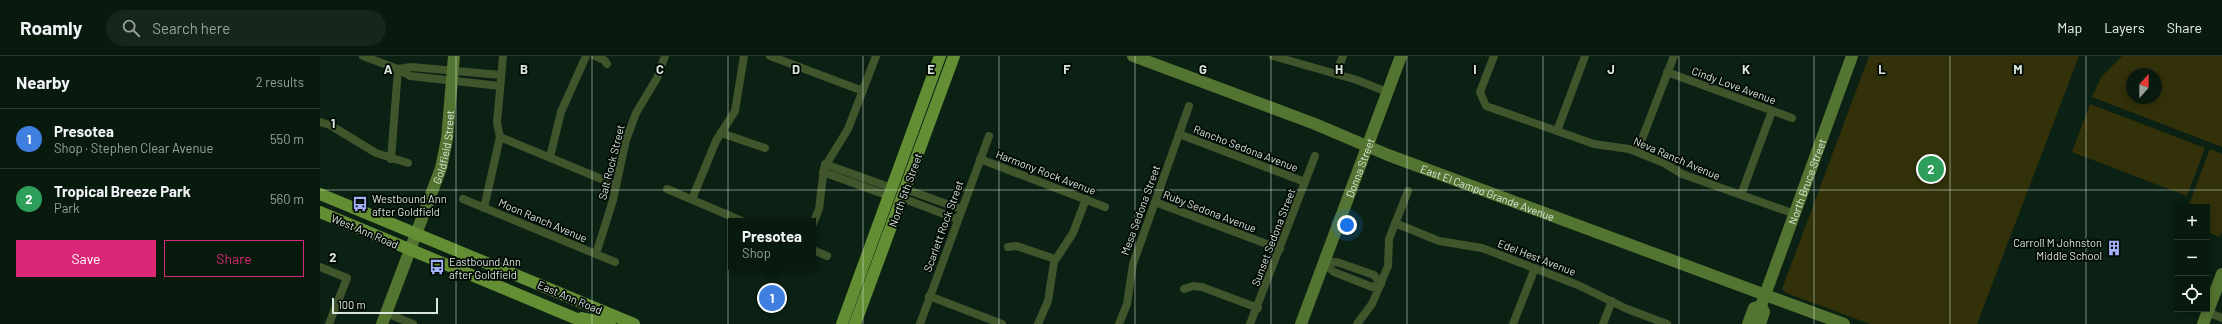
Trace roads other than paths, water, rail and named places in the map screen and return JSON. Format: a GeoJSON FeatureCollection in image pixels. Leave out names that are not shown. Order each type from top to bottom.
{"type":"FeatureCollection","features":[{"type":"Feature","properties":{"kind":"main road","name":"North 5th Street"},"geometry":{"type":"LineString","coordinates":[[842,324],[940,56]]}},
{"type":"Feature","properties":{"kind":"main road","name":"North 5th Street"},"geometry":{"type":"LineString","coordinates":[[855,324],[954,56]]}},
{"type":"Feature","properties":{"kind":"main road"},"geometry":{"type":"LineString","coordinates":[[903,194],[900,188],[905,152]]}},
{"type":"Feature","properties":{"kind":"main road"},"geometry":{"type":"LineString","coordinates":[[887,239],[892,202],[891,192]]}},
{"type":"Feature","properties":{"kind":"main road","name":"West Ann Road"},"geometry":{"type":"LineString","coordinates":[[320,194],[417,234]]}},
{"type":"Feature","properties":{"kind":"main road","name":"West Ann Road"},"geometry":{"type":"LineString","coordinates":[[320,212],[410,250]]}},
{"type":"Feature","properties":{"kind":"main road","name":"East Ann Road"},"geometry":{"type":"LineString","coordinates":[[417,234],[614,322],[634,324]]}},
{"type":"Feature","properties":{"kind":"main road","name":"East Ann Road"},"geometry":{"type":"LineString","coordinates":[[410,250],[589,324]]}},
{"type":"Feature","properties":{"kind":"main road"},"geometry":{"type":"LineString","coordinates":[[569,316],[614,322]]}},
{"type":"Feature","properties":{"kind":"street"},"geometry":{"type":"LineString","coordinates":[[363,56],[398,69],[410,76],[501,75]]}},
{"type":"Feature","properties":{"kind":"street","name":"Goldfield Street"},"geometry":{"type":"LineString","coordinates":[[384,318],[441,168],[447,139],[454,56]]}},
{"type":"Feature","properties":{"kind":"street"},"geometry":{"type":"LineString","coordinates":[[484,208],[500,137],[497,123],[503,56]]}},
{"type":"Feature","properties":{"kind":"street"},"geometry":{"type":"LineString","coordinates":[[550,157],[561,112],[586,56]]}},
{"type":"Feature","properties":{"kind":"street"},"geometry":{"type":"LineString","coordinates":[[595,56],[604,60],[607,64]]}},
{"type":"Feature","properties":{"kind":"street","name":"Salt Rock Street"},"geometry":{"type":"LineString","coordinates":[[596,254],[613,200],[626,140],[636,113],[657,78],[665,56]]}},
{"type":"Feature","properties":{"kind":"street"},"geometry":{"type":"LineString","coordinates":[[692,199],[721,133],[735,111],[744,56]]}},
{"type":"Feature","properties":{"kind":"street"},"geometry":{"type":"LineString","coordinates":[[770,56],[863,91]]}},
{"type":"Feature","properties":{"kind":"street"},"geometry":{"type":"LineString","coordinates":[[815,218],[819,209],[824,168],[848,129],[876,56]]}},
{"type":"Feature","properties":{"kind":"street","name":"East El Campo Grande Avenue"},"geometry":{"type":"LineString","coordinates":[[1133,56],[1315,124],[1367,146],[1844,324]]}},
{"type":"Feature","properties":{"kind":"street"},"geometry":{"type":"LineString","coordinates":[[1273,56],[1336,74],[1387,92]]}},
{"type":"Feature","properties":{"kind":"street"},"geometry":{"type":"LineString","coordinates":[[1336,74],[1343,56]]}},
{"type":"Feature","properties":{"kind":"street","name":"Donna Street"},"geometry":{"type":"LineString","coordinates":[[1300,324],[1401,56]]}},
{"type":"Feature","properties":{"kind":"street","name":"Neva Ranch Avenue"},"geometry":{"type":"LineString","coordinates":[[1494,56],[1480,92],[1482,101],[1486,106],[1594,144],[1623,147],[1664,163],[1682,174],[1795,214]]}},
{"type":"Feature","properties":{"kind":"street"},"geometry":{"type":"LineString","coordinates":[[1557,131],[1585,56]]}},
{"type":"Feature","properties":{"kind":"street"},"geometry":{"type":"LineString","coordinates":[[1637,152],[1674,56]]}},
{"type":"Feature","properties":{"kind":"street","name":"North Bruce Street"},"geometry":{"type":"LineString","coordinates":[[1760,324],[1764,312],[1761,306],[1852,56]]}},
{"type":"Feature","properties":{"kind":"street"},"geometry":{"type":"LineString","coordinates":[[391,159],[398,69]]}},
{"type":"Feature","properties":{"kind":"street","name":"Cindy Love Avenue"},"geometry":{"type":"LineString","coordinates":[[1667,72],[1792,118]]}},
{"type":"Feature","properties":{"kind":"street"},"geometry":{"type":"LineString","coordinates":[[452,76],[500,86]]}},
{"type":"Feature","properties":{"kind":"street","name":"Mesa Sedona Street"},"geometry":{"type":"LineString","coordinates":[[1119,324],[1127,304],[1130,271],[1189,106]]}},
{"type":"Feature","properties":{"kind":"street"},"geometry":{"type":"LineString","coordinates":[[1741,195],[1772,111]]}},
{"type":"Feature","properties":{"kind":"street"},"geometry":{"type":"LineString","coordinates":[[320,122],[330,126],[376,153],[391,159],[408,163]]}},
{"type":"Feature","properties":{"kind":"street"},"geometry":{"type":"LineString","coordinates":[[721,133],[765,148]]}},
{"type":"Feature","properties":{"kind":"street","name":"Rancho Sedona Avenue"},"geometry":{"type":"LineString","coordinates":[[1179,134],[1305,182]]}},
{"type":"Feature","properties":{"kind":"street","name":"Scarlett Rock Street"},"geometry":{"type":"LineString","coordinates":[[920,324],[957,219],[989,136]]}},
{"type":"Feature","properties":{"kind":"street"},"geometry":{"type":"LineString","coordinates":[[500,137],[616,185]]}},
{"type":"Feature","properties":{"kind":"street","name":"Sunset Sedona Street"},"geometry":{"type":"LineString","coordinates":[[1250,324],[1258,308],[1315,156]]}},
{"type":"Feature","properties":{"kind":"street","name":"Harmony Rock Avenue"},"geometry":{"type":"LineString","coordinates":[[980,159],[1105,207]]}},
{"type":"Feature","properties":{"kind":"street"},"geometry":{"type":"LineString","coordinates":[[824,168],[891,192]]}},
{"type":"Feature","properties":{"kind":"street"},"geometry":{"type":"LineString","coordinates":[[667,189],[735,218]]}},
{"type":"Feature","properties":{"kind":"street"},"geometry":{"type":"LineString","coordinates":[[1357,324],[1372,304],[1388,266],[1388,239],[1408,191]]}},
{"type":"Feature","properties":{"kind":"street"},"geometry":{"type":"LineString","coordinates":[[903,194],[961,209]]}},
{"type":"Feature","properties":{"kind":"street"},"geometry":{"type":"LineString","coordinates":[[903,194],[957,219]]}},
{"type":"Feature","properties":{"kind":"street","name":"Moon Ranch Avenue"},"geometry":{"type":"LineString","coordinates":[[463,199],[616,262]]}},
{"type":"Feature","properties":{"kind":"street"},"geometry":{"type":"LineString","coordinates":[[1038,324],[1048,301],[1052,268],[1055,259],[1073,233],[1086,199]]}},
{"type":"Feature","properties":{"kind":"street","name":"Ruby Sedona Avenue"},"geometry":{"type":"LineString","coordinates":[[1155,202],[1280,249]]}},
{"type":"Feature","properties":{"kind":"street","name":"Edel Hest Avenue"},"geometry":{"type":"LineString","coordinates":[[1395,223],[1439,241],[1482,248],[1578,285],[1627,309],[1667,324]]}},
{"type":"Feature","properties":{"kind":"street"},"geometry":{"type":"LineString","coordinates":[[1008,247],[1017,246],[1055,259]]}},
{"type":"Feature","properties":{"kind":"street"},"geometry":{"type":"LineString","coordinates":[[816,251],[827,256]]}},
{"type":"Feature","properties":{"kind":"street"},"geometry":{"type":"LineString","coordinates":[[1323,263],[1337,262],[1372,274],[1381,284]]}},
{"type":"Feature","properties":{"kind":"street"},"geometry":{"type":"LineString","coordinates":[[1323,263],[1334,272],[1372,287],[1381,284]]}},
{"type":"Feature","properties":{"kind":"street"},"geometry":{"type":"LineString","coordinates":[[320,267],[347,278],[329,324]]}},
{"type":"Feature","properties":{"kind":"street"},"geometry":{"type":"LineString","coordinates":[[1513,324],[1534,268]]}},
{"type":"Feature","properties":{"kind":"street"},"geometry":{"type":"LineString","coordinates":[[2210,307],[2222,274]]}},
{"type":"Feature","properties":{"kind":"street"},"geometry":{"type":"LineString","coordinates":[[1184,289],[1193,286],[1202,287],[1258,308]]}},
{"type":"Feature","properties":{"kind":"street"},"geometry":{"type":"LineString","coordinates":[[929,296],[1002,324]]}},
{"type":"Feature","properties":{"kind":"street"},"geometry":{"type":"LineString","coordinates":[[1603,324],[1612,301]]}},
{"type":"Feature","properties":{"kind":"street","name":"North Bruce Street"},"geometry":{"type":"LineString","coordinates":[[1748,324],[1754,308],[1761,306]]}},
{"type":"Feature","properties":{"kind":"street"},"geometry":{"type":"LineString","coordinates":[[2203,324],[2208,312],[2222,318]]}},
{"type":"Feature","properties":{"kind":"street"},"geometry":{"type":"LineString","coordinates":[[384,318],[413,324]]}},
{"type":"Feature","properties":{"kind":"place","name":"Tropical Breeze Park"},"geometry":{"type":"Point","coordinates":[1931,169]}},
{"type":"Feature","properties":{"kind":"place","name":"Westbound Ann after Goldfield"},"geometry":{"type":"Point","coordinates":[360,204]}},
{"type":"Feature","properties":{"kind":"place","name":"Carroll M Johnston Middle School"},"geometry":{"type":"Point","coordinates":[2114,248]}},
{"type":"Feature","properties":{"kind":"place","name":"Eastbound Ann after Goldfield"},"geometry":{"type":"Point","coordinates":[437,267]}},
{"type":"Feature","properties":{"kind":"place","name":"Presotea"},"geometry":{"type":"Point","coordinates":[772,298]}}]}
